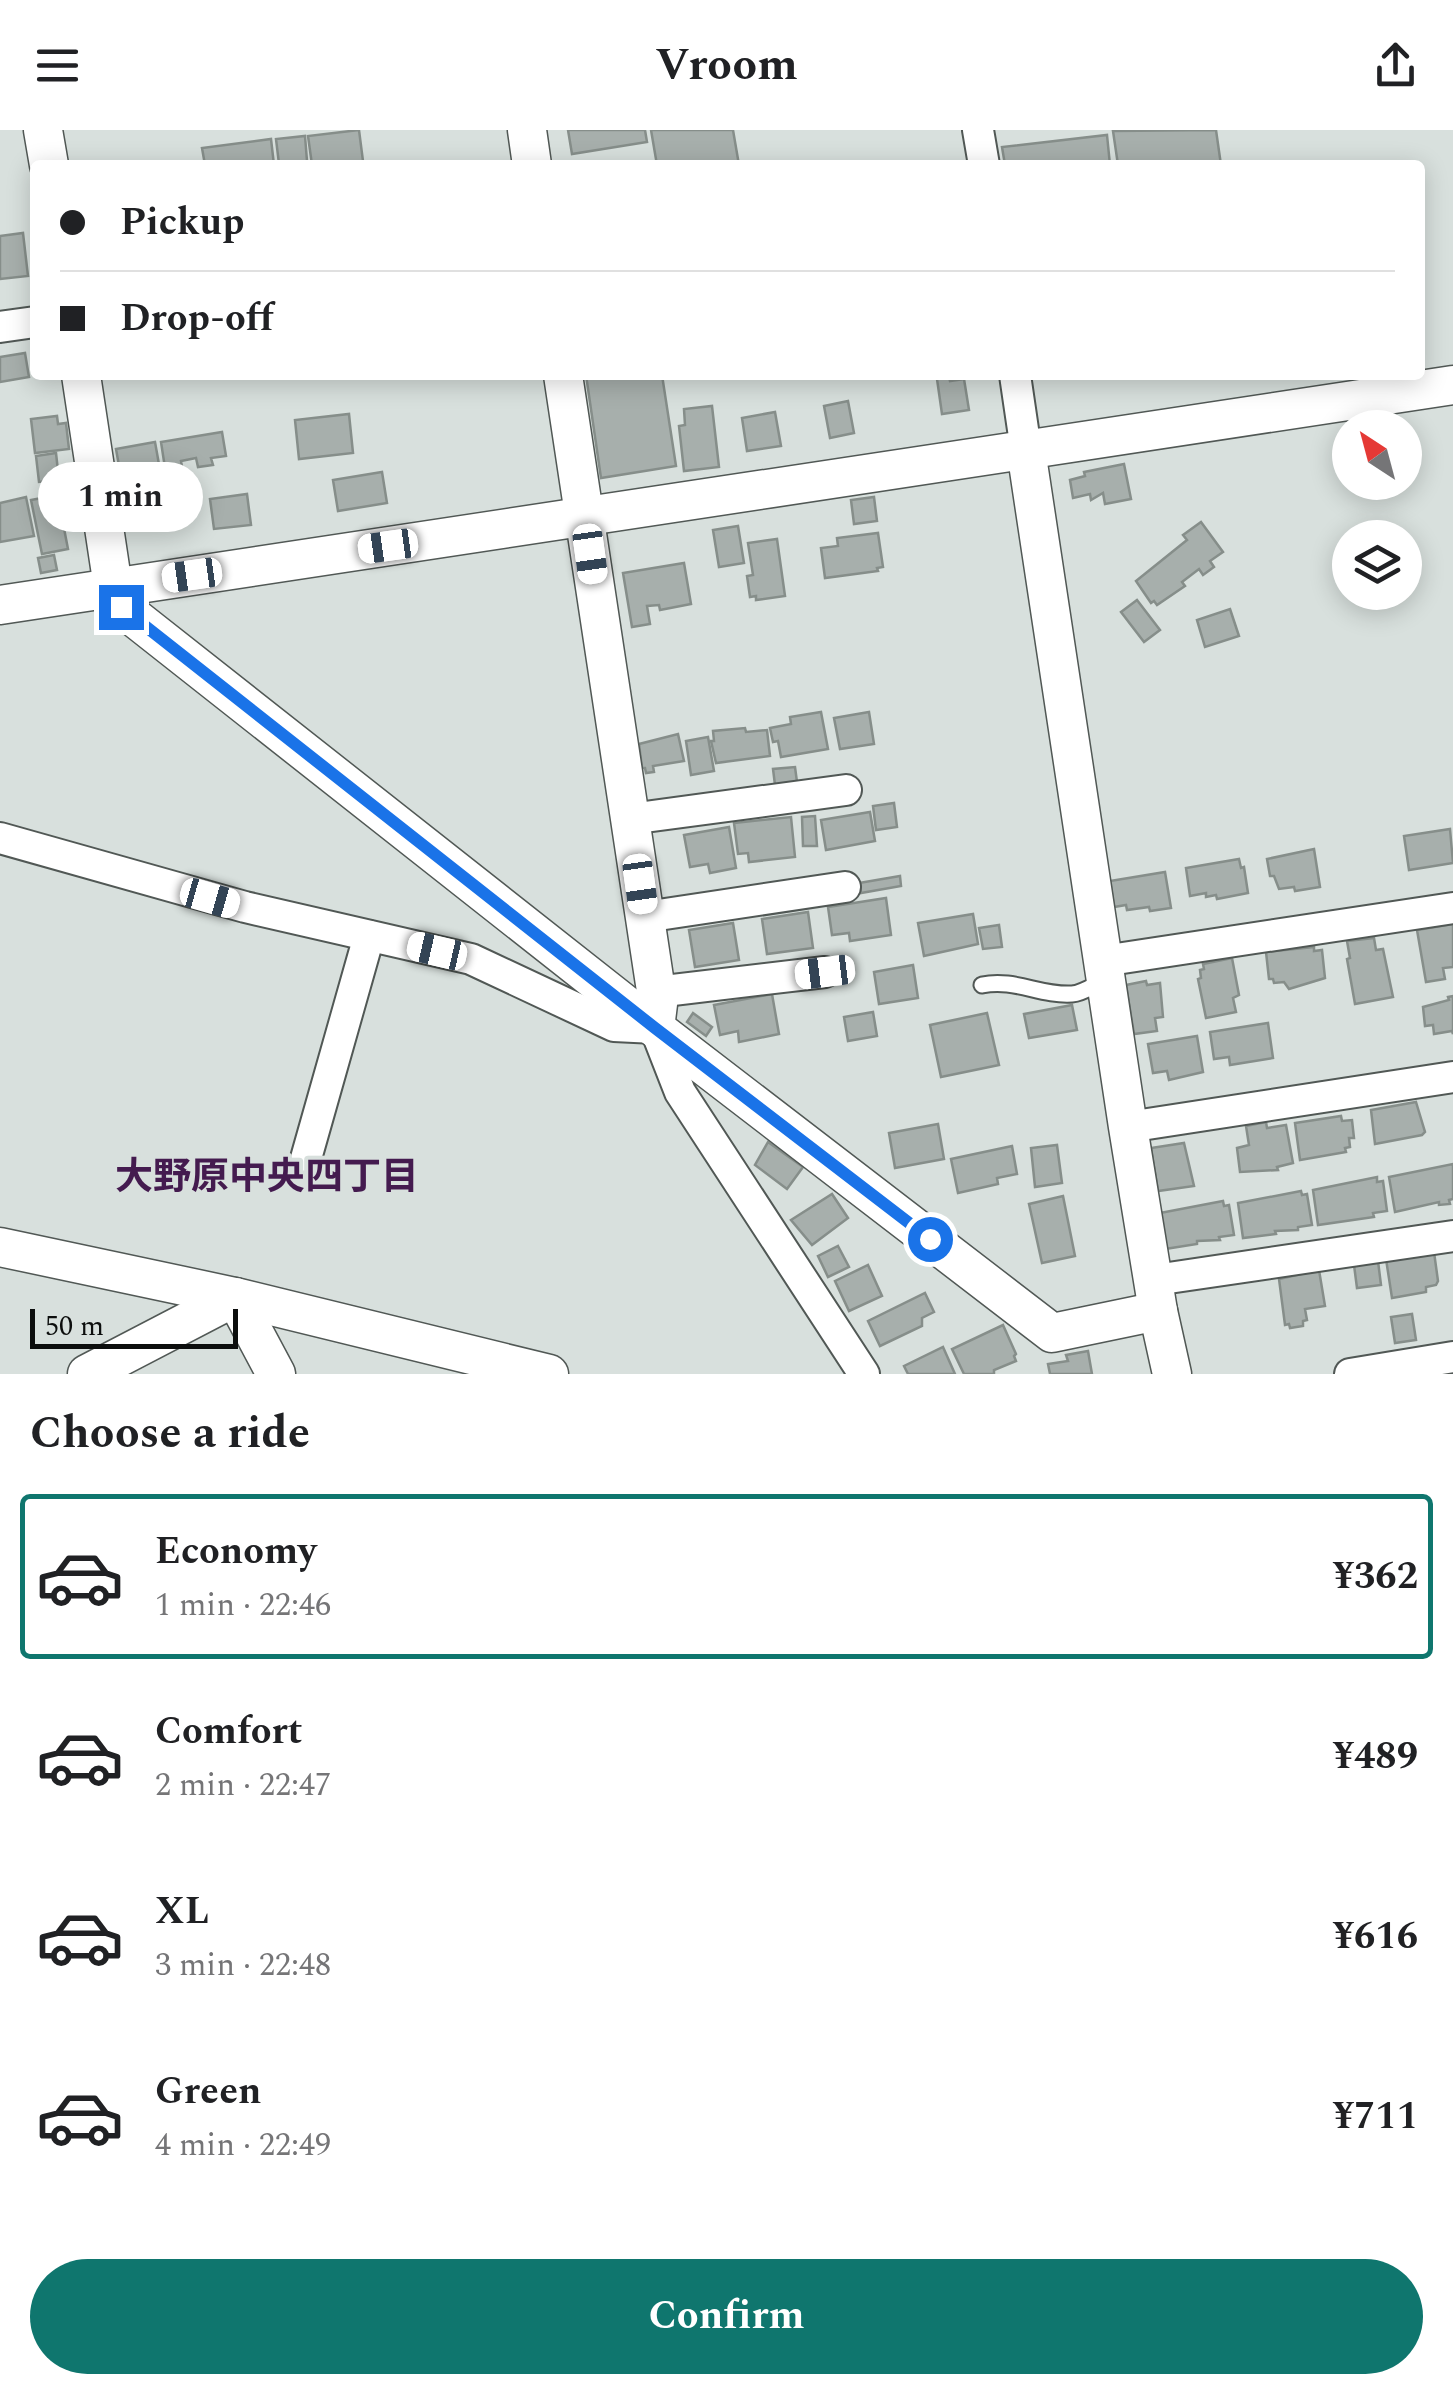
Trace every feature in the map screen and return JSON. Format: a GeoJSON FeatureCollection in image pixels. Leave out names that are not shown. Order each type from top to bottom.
{"type":"FeatureCollection","features":[{"type":"Feature","properties":{"kind":"street"},"geometry":{"type":"LineString","coordinates":[[43,130],[48,160]]}},
{"type":"Feature","properties":{"kind":"street"},"geometry":{"type":"LineString","coordinates":[[527,130],[531,160]]}},
{"type":"Feature","properties":{"kind":"street"},"geometry":{"type":"LineString","coordinates":[[978,130],[983,160]]}},
{"type":"Feature","properties":{"kind":"street"},"geometry":{"type":"LineString","coordinates":[[0,327],[30,323]]}},
{"type":"Feature","properties":{"kind":"street"},"geometry":{"type":"LineString","coordinates":[[82,380],[113,586],[121,607],[656,1010],[1052,1334],[1156,1296],[1453,1236]]}},
{"type":"Feature","properties":{"kind":"street"},"geometry":{"type":"LineString","coordinates":[[565,380],[656,1010],[680,1092],[864,1374]]}},
{"type":"Feature","properties":{"kind":"street"},"geometry":{"type":"LineString","coordinates":[[1016,380],[1128,1127],[1172,1374]]}},
{"type":"Feature","properties":{"kind":"street"},"geometry":{"type":"LineString","coordinates":[[0,605],[1453,385]]}},
{"type":"Feature","properties":{"kind":"street"},"geometry":{"type":"LineString","coordinates":[[630,819],[846,790]]}},
{"type":"Feature","properties":{"kind":"street"},"geometry":{"type":"LineString","coordinates":[[0,838],[245,907],[472,959],[614,1026],[656,1010],[825,972]]}},
{"type":"Feature","properties":{"kind":"street"},"geometry":{"type":"LineString","coordinates":[[645,917],[845,888]]}},
{"type":"Feature","properties":{"kind":"street"},"geometry":{"type":"LineString","coordinates":[[1105,970],[1453,908]]}},
{"type":"Feature","properties":{"kind":"street"},"geometry":{"type":"LineString","coordinates":[[305,1162],[368,936]]}},
{"type":"Feature","properties":{"kind":"street"},"geometry":{"type":"LineString","coordinates":[[1128,1127],[1453,1076]]}},
{"type":"Feature","properties":{"kind":"street"},"geometry":{"type":"LineString","coordinates":[[0,1247],[236,1297],[549,1374]]}},
{"type":"Feature","properties":{"kind":"street"},"geometry":{"type":"LineString","coordinates":[[87,1374],[236,1297]]}},
{"type":"Feature","properties":{"kind":"street"},"geometry":{"type":"LineString","coordinates":[[236,1297],[276,1374]]}},
{"type":"Feature","properties":{"kind":"street"},"geometry":{"type":"LineString","coordinates":[[1350,1374],[1453,1357]]}},
{"type":"Feature","properties":{"kind":"lane"},"geometry":{"type":"LineString","coordinates":[[982,985],[1002,981],[1076,994],[1105,970]]}},
{"type":"Feature","properties":{"kind":"building"},"geometry":{"type":"Polygon","coordinates":[[[359,130],[363,160],[311,160],[308,136],[359,130]]]}},
{"type":"Feature","properties":{"kind":"building"},"geometry":{"type":"Polygon","coordinates":[[[568,130],[645,130],[647,142],[572,154],[568,130]]]}},
{"type":"Feature","properties":{"kind":"building"},"geometry":{"type":"Polygon","coordinates":[[[651,130],[733,130],[738,160],[656,160],[651,130]]]}},
{"type":"Feature","properties":{"kind":"building"},"geometry":{"type":"Polygon","coordinates":[[[1216,130],[1220,160],[1117,160],[1113,131],[1216,130]]]}},
{"type":"Feature","properties":{"kind":"building"},"geometry":{"type":"Polygon","coordinates":[[[1107,135],[1110,160],[1004,160],[1002,147],[1107,135]]]}},
{"type":"Feature","properties":{"kind":"building"},"geometry":{"type":"Polygon","coordinates":[[[305,136],[307,160],[279,160],[276,139],[305,136]]]}},
{"type":"Feature","properties":{"kind":"building"},"geometry":{"type":"Polygon","coordinates":[[[271,139],[273,160],[204,160],[202,148],[271,139]]]}},
{"type":"Feature","properties":{"kind":"building"},"geometry":{"type":"Polygon","coordinates":[[[23,233],[28,276],[0,279],[0,236],[23,233]]]}},
{"type":"Feature","properties":{"kind":"building"},"geometry":{"type":"Polygon","coordinates":[[[25,353],[29,377],[0,382],[0,357],[25,353]]]}},
{"type":"Feature","properties":{"kind":"building"},"geometry":{"type":"Polygon","coordinates":[[[587,380],[663,380],[676,466],[601,478],[587,380]]]}},
{"type":"Feature","properties":{"kind":"building"},"geometry":{"type":"Polygon","coordinates":[[[937,380],[964,380],[969,410],[942,414],[937,380]]]}},
{"type":"Feature","properties":{"kind":"building"},"geometry":{"type":"Polygon","coordinates":[[[848,401],[854,433],[830,438],[824,406],[848,401]]]}},
{"type":"Feature","properties":{"kind":"building"},"geometry":{"type":"Polygon","coordinates":[[[712,406],[719,467],[684,471],[679,426],[685,425],[684,409],[712,406]]]}},
{"type":"Feature","properties":{"kind":"building"},"geometry":{"type":"Polygon","coordinates":[[[775,412],[781,446],[747,451],[742,418],[775,412]]]}},
{"type":"Feature","properties":{"kind":"building"},"geometry":{"type":"Polygon","coordinates":[[[349,414],[353,453],[299,459],[295,420],[349,414]]]}},
{"type":"Feature","properties":{"kind":"building"},"geometry":{"type":"Polygon","coordinates":[[[57,416],[58,424],[66,423],[69,449],[35,453],[31,419],[57,416]]]}},
{"type":"Feature","properties":{"kind":"building"},"geometry":{"type":"Polygon","coordinates":[[[222,432],[226,456],[211,458],[213,465],[198,467],[196,458],[181,461],[184,478],[167,481],[161,442],[222,432]]]}},
{"type":"Feature","properties":{"kind":"building"},"geometry":{"type":"Polygon","coordinates":[[[155,442],[160,470],[121,477],[116,449],[155,442]]]}},
{"type":"Feature","properties":{"kind":"building"},"geometry":{"type":"Polygon","coordinates":[[[56,453],[59,480],[39,482],[36,456],[56,453]]]}},
{"type":"Feature","properties":{"kind":"building"},"geometry":{"type":"Polygon","coordinates":[[[1124,464],[1131,499],[1105,504],[1103,493],[1091,500],[1090,494],[1073,498],[1070,480],[1085,476],[1084,472],[1124,464]]]}},
{"type":"Feature","properties":{"kind":"building"},"geometry":{"type":"Polygon","coordinates":[[[382,472],[387,503],[338,511],[333,480],[382,472]]]}},
{"type":"Feature","properties":{"kind":"building"},"geometry":{"type":"Polygon","coordinates":[[[63,494],[68,517],[62,518],[68,549],[42,554],[31,500],[63,494]]]}},
{"type":"Feature","properties":{"kind":"building"},"geometry":{"type":"Polygon","coordinates":[[[247,494],[251,525],[214,529],[210,499],[247,494]]]}},
{"type":"Feature","properties":{"kind":"building"},"geometry":{"type":"Polygon","coordinates":[[[26,497],[34,536],[0,542],[0,503],[26,497]]]}},
{"type":"Feature","properties":{"kind":"building"},"geometry":{"type":"Polygon","coordinates":[[[874,497],[877,521],[854,524],[851,500],[874,497]]]}},
{"type":"Feature","properties":{"kind":"building"},"geometry":{"type":"Polygon","coordinates":[[[1201,522],[1223,552],[1210,561],[1214,567],[1203,575],[1199,569],[1182,582],[1185,586],[1157,605],[1151,603],[1136,581],[1187,540],[1183,535],[1201,522]]]}},
{"type":"Feature","properties":{"kind":"building"},"geometry":{"type":"Polygon","coordinates":[[[738,526],[744,563],[719,567],[713,530],[738,526]]]}},
{"type":"Feature","properties":{"kind":"building"},"geometry":{"type":"Polygon","coordinates":[[[878,533],[883,567],[825,578],[821,548],[838,546],[837,538],[878,533]]]}},
{"type":"Feature","properties":{"kind":"building"},"geometry":{"type":"Polygon","coordinates":[[[777,539],[785,596],[756,600],[756,596],[750,597],[747,576],[753,575],[748,543],[777,539]]]}},
{"type":"Feature","properties":{"kind":"building"},"geometry":{"type":"Polygon","coordinates":[[[54,555],[57,570],[41,573],[38,558],[54,555]]]}},
{"type":"Feature","properties":{"kind":"building"},"geometry":{"type":"Polygon","coordinates":[[[684,563],[691,604],[660,610],[659,605],[647,606],[650,624],[632,627],[623,573],[684,563]]]}},
{"type":"Feature","properties":{"kind":"building"},"geometry":{"type":"Polygon","coordinates":[[[1137,600],[1160,630],[1144,642],[1121,612],[1137,600]]]}},
{"type":"Feature","properties":{"kind":"building"},"geometry":{"type":"Polygon","coordinates":[[[1230,609],[1239,636],[1205,647],[1197,620],[1230,609]]]}},
{"type":"Feature","properties":{"kind":"building"},"geometry":{"type":"Polygon","coordinates":[[[821,712],[828,749],[781,757],[770,728],[791,724],[790,717],[821,712]]]}},
{"type":"Feature","properties":{"kind":"building"},"geometry":{"type":"Polygon","coordinates":[[[869,712],[874,744],[840,749],[834,718],[869,712]]]}},
{"type":"Feature","properties":{"kind":"building"},"geometry":{"type":"Polygon","coordinates":[[[745,728],[746,732],[767,730],[770,756],[716,763],[713,731],[745,728]]]}},
{"type":"Feature","properties":{"kind":"building"},"geometry":{"type":"Polygon","coordinates":[[[678,734],[684,761],[653,766],[654,772],[646,773],[639,744],[678,734]]]}},
{"type":"Feature","properties":{"kind":"building"},"geometry":{"type":"Polygon","coordinates":[[[708,737],[714,771],[691,775],[686,741],[708,737]]]}},
{"type":"Feature","properties":{"kind":"building"},"geometry":{"type":"Polygon","coordinates":[[[795,767],[797,782],[775,785],[773,769],[795,767]]]}},
{"type":"Feature","properties":{"kind":"building"},"geometry":{"type":"Polygon","coordinates":[[[894,803],[897,827],[876,830],[873,806],[894,803]]]}},
{"type":"Feature","properties":{"kind":"building"},"geometry":{"type":"Polygon","coordinates":[[[870,812],[875,841],[826,850],[821,820],[870,812]]]}},
{"type":"Feature","properties":{"kind":"building"},"geometry":{"type":"Polygon","coordinates":[[[815,816],[817,846],[803,846],[802,817],[815,816]]]}},
{"type":"Feature","properties":{"kind":"building"},"geometry":{"type":"Polygon","coordinates":[[[791,817],[795,857],[749,862],[748,853],[738,854],[734,823],[791,817]]]}},
{"type":"Feature","properties":{"kind":"building"},"geometry":{"type":"Polygon","coordinates":[[[729,827],[736,868],[710,873],[708,864],[690,867],[684,835],[729,827]]]}},
{"type":"Feature","properties":{"kind":"building"},"geometry":{"type":"Polygon","coordinates":[[[1450,829],[1453,863],[1409,870],[1404,836],[1450,829]]]}},
{"type":"Feature","properties":{"kind":"building"},"geometry":{"type":"Polygon","coordinates":[[[1314,849],[1320,887],[1279,889],[1274,876],[1270,876],[1267,859],[1314,849]]]}},
{"type":"Feature","properties":{"kind":"building"},"geometry":{"type":"Polygon","coordinates":[[[1239,859],[1248,893],[1217,899],[1216,895],[1206,897],[1206,893],[1190,896],[1186,868],[1239,859]]]}},
{"type":"Feature","properties":{"kind":"building"},"geometry":{"type":"Polygon","coordinates":[[[1165,872],[1171,908],[1150,911],[1149,907],[1114,907],[1110,881],[1165,872]]]}},
{"type":"Feature","properties":{"kind":"building"},"geometry":{"type":"Polygon","coordinates":[[[900,876],[901,886],[861,893],[859,883],[900,876]]]}},
{"type":"Feature","properties":{"kind":"building"},"geometry":{"type":"Polygon","coordinates":[[[886,898],[891,935],[850,941],[849,933],[832,935],[828,907],[886,898]]]}},
{"type":"Feature","properties":{"kind":"building"},"geometry":{"type":"Polygon","coordinates":[[[808,912],[813,948],[767,954],[762,919],[808,912]]]}},
{"type":"Feature","properties":{"kind":"building"},"geometry":{"type":"Polygon","coordinates":[[[973,914],[978,944],[924,956],[918,923],[973,914]]]}},
{"type":"Feature","properties":{"kind":"building"},"geometry":{"type":"Polygon","coordinates":[[[733,923],[739,960],[695,967],[689,930],[733,923]]]}},
{"type":"Feature","properties":{"kind":"building"},"geometry":{"type":"Polygon","coordinates":[[[1453,924],[1453,967],[1443,968],[1445,979],[1426,982],[1417,930],[1453,924]]]}},
{"type":"Feature","properties":{"kind":"building"},"geometry":{"type":"Polygon","coordinates":[[[999,925],[1002,947],[983,949],[979,928],[999,925]]]}},
{"type":"Feature","properties":{"kind":"building"},"geometry":{"type":"Polygon","coordinates":[[[1374,938],[1376,950],[1383,949],[1393,997],[1355,1004],[1347,941],[1374,938]]]}},
{"type":"Feature","properties":{"kind":"building"},"geometry":{"type":"Polygon","coordinates":[[[1314,947],[1314,951],[1322,950],[1325,978],[1289,989],[1284,982],[1269,979],[1266,952],[1314,947]]]}},
{"type":"Feature","properties":{"kind":"building"},"geometry":{"type":"Polygon","coordinates":[[[1232,958],[1239,995],[1233,998],[1236,1012],[1206,1018],[1198,979],[1200,970],[1204,969],[1203,964],[1232,958]]]}},
{"type":"Feature","properties":{"kind":"building"},"geometry":{"type":"Polygon","coordinates":[[[913,965],[918,998],[879,1004],[874,972],[913,965]]]}},
{"type":"Feature","properties":{"kind":"building"},"geometry":{"type":"Polygon","coordinates":[[[1146,981],[1147,985],[1160,983],[1163,1017],[1155,1018],[1157,1031],[1134,1034],[1126,985],[1146,981]]]}},
{"type":"Feature","properties":{"kind":"building"},"geometry":{"type":"Polygon","coordinates":[[[772,994],[779,1034],[739,1042],[738,1031],[720,1035],[714,1005],[772,994]]]}},
{"type":"Feature","properties":{"kind":"building"},"geometry":{"type":"Polygon","coordinates":[[[1453,996],[1453,1034],[1434,1034],[1433,1025],[1425,1026],[1423,1007],[1453,996]]]}},
{"type":"Feature","properties":{"kind":"building"},"geometry":{"type":"Polygon","coordinates":[[[1072,1005],[1077,1030],[1029,1038],[1024,1014],[1072,1005]]]}},
{"type":"Feature","properties":{"kind":"building"},"geometry":{"type":"Polygon","coordinates":[[[873,1012],[877,1036],[848,1041],[844,1017],[873,1012]]]}},
{"type":"Feature","properties":{"kind":"building"},"geometry":{"type":"Polygon","coordinates":[[[693,1013],[712,1027],[706,1036],[687,1022],[693,1013]]]}},
{"type":"Feature","properties":{"kind":"building"},"geometry":{"type":"Polygon","coordinates":[[[987,1013],[999,1065],[941,1077],[930,1025],[987,1013]]]}},
{"type":"Feature","properties":{"kind":"building"},"geometry":{"type":"Polygon","coordinates":[[[1268,1023],[1273,1058],[1230,1065],[1229,1057],[1214,1059],[1210,1032],[1268,1023]]]}},
{"type":"Feature","properties":{"kind":"building"},"geometry":{"type":"Polygon","coordinates":[[[1197,1036],[1203,1072],[1169,1080],[1167,1071],[1153,1073],[1148,1044],[1197,1036]]]}},
{"type":"Feature","properties":{"kind":"building"},"geometry":{"type":"Polygon","coordinates":[[[1416,1102],[1425,1132],[1375,1144],[1371,1110],[1416,1102]]]}},
{"type":"Feature","properties":{"kind":"building"},"geometry":{"type":"Polygon","coordinates":[[[1341,1116],[1342,1121],[1352,1120],[1354,1138],[1349,1138],[1346,1152],[1300,1160],[1295,1123],[1341,1116]]]}},
{"type":"Feature","properties":{"kind":"building"},"geometry":{"type":"Polygon","coordinates":[[[1266,1122],[1267,1128],[1286,1125],[1293,1163],[1277,1167],[1278,1170],[1240,1172],[1237,1148],[1249,1145],[1246,1126],[1266,1122]]]}},
{"type":"Feature","properties":{"kind":"building"},"geometry":{"type":"Polygon","coordinates":[[[938,1124],[944,1159],[895,1168],[889,1133],[938,1124]]]}},
{"type":"Feature","properties":{"kind":"building"},"geometry":{"type":"Polygon","coordinates":[[[768,1142],[803,1167],[787,1189],[755,1165],[768,1142]]]}},
{"type":"Feature","properties":{"kind":"building"},"geometry":{"type":"Polygon","coordinates":[[[1184,1143],[1194,1186],[1158,1191],[1151,1148],[1184,1143]]]}},
{"type":"Feature","properties":{"kind":"building"},"geometry":{"type":"Polygon","coordinates":[[[1057,1145],[1062,1183],[1035,1187],[1031,1148],[1057,1145]]]}},
{"type":"Feature","properties":{"kind":"building"},"geometry":{"type":"Polygon","coordinates":[[[1012,1146],[1017,1174],[997,1178],[998,1184],[958,1193],[951,1159],[1012,1146]]]}},
{"type":"Feature","properties":{"kind":"building"},"geometry":{"type":"Polygon","coordinates":[[[1453,1164],[1450,1204],[1439,1202],[1395,1212],[1389,1177],[1453,1164]]]}},
{"type":"Feature","properties":{"kind":"building"},"geometry":{"type":"Polygon","coordinates":[[[1377,1177],[1377,1182],[1383,1181],[1387,1211],[1373,1213],[1374,1217],[1318,1225],[1313,1190],[1377,1177]]]}},
{"type":"Feature","properties":{"kind":"building"},"geometry":{"type":"Polygon","coordinates":[[[1301,1191],[1302,1195],[1307,1194],[1312,1225],[1243,1238],[1238,1203],[1301,1191]]]}},
{"type":"Feature","properties":{"kind":"building"},"geometry":{"type":"Polygon","coordinates":[[[832,1194],[848,1218],[812,1245],[791,1220],[832,1194]]]}},
{"type":"Feature","properties":{"kind":"building"},"geometry":{"type":"Polygon","coordinates":[[[1063,1196],[1075,1256],[1042,1263],[1029,1204],[1063,1196]]]}},
{"type":"Feature","properties":{"kind":"building"},"geometry":{"type":"Polygon","coordinates":[[[1223,1201],[1224,1206],[1229,1205],[1234,1235],[1165,1249],[1160,1213],[1223,1201]]]}},
{"type":"Feature","properties":{"kind":"building"},"geometry":{"type":"Polygon","coordinates":[[[838,1246],[849,1267],[828,1277],[818,1256],[838,1246]]]}},
{"type":"Feature","properties":{"kind":"building"},"geometry":{"type":"Polygon","coordinates":[[[1434,1252],[1436,1285],[1426,1287],[1426,1292],[1392,1298],[1386,1259],[1434,1252]]]}},
{"type":"Feature","properties":{"kind":"building"},"geometry":{"type":"Polygon","coordinates":[[[1378,1261],[1381,1285],[1357,1288],[1354,1265],[1378,1261]]]}},
{"type":"Feature","properties":{"kind":"building"},"geometry":{"type":"Polygon","coordinates":[[[868,1265],[882,1296],[849,1311],[835,1281],[868,1265]]]}},
{"type":"Feature","properties":{"kind":"building"},"geometry":{"type":"Polygon","coordinates":[[[1319,1270],[1325,1306],[1305,1309],[1307,1320],[1303,1326],[1290,1328],[1285,1325],[1279,1279],[1319,1270]]]}},
{"type":"Feature","properties":{"kind":"building"},"geometry":{"type":"Polygon","coordinates":[[[925,1293],[934,1312],[922,1318],[922,1326],[880,1346],[868,1321],[925,1293]]]}},
{"type":"Feature","properties":{"kind":"building"},"geometry":{"type":"Polygon","coordinates":[[[1412,1314],[1416,1340],[1395,1343],[1391,1317],[1412,1314]]]}},
{"type":"Feature","properties":{"kind":"building"},"geometry":{"type":"Polygon","coordinates":[[[1003,1325],[1016,1361],[994,1370],[994,1374],[964,1374],[952,1349],[1003,1325]]]}},
{"type":"Feature","properties":{"kind":"building"},"geometry":{"type":"Polygon","coordinates":[[[943,1347],[955,1374],[908,1374],[904,1366],[943,1347]]]}},
{"type":"Feature","properties":{"kind":"building"},"geometry":{"type":"Polygon","coordinates":[[[1088,1351],[1092,1374],[1050,1374],[1048,1364],[1068,1361],[1066,1355],[1088,1351]]]}},
{"type":"Feature","properties":{"kind":"district","name":"大野原中央四丁目"},"geometry":{"type":"Point","coordinates":[267,1178]}},
{"type":"Feature","properties":{"kind":"route"},"geometry":{"type":"LineString","coordinates":[[121,607],[655,1028],[930,1239]]}}]}
